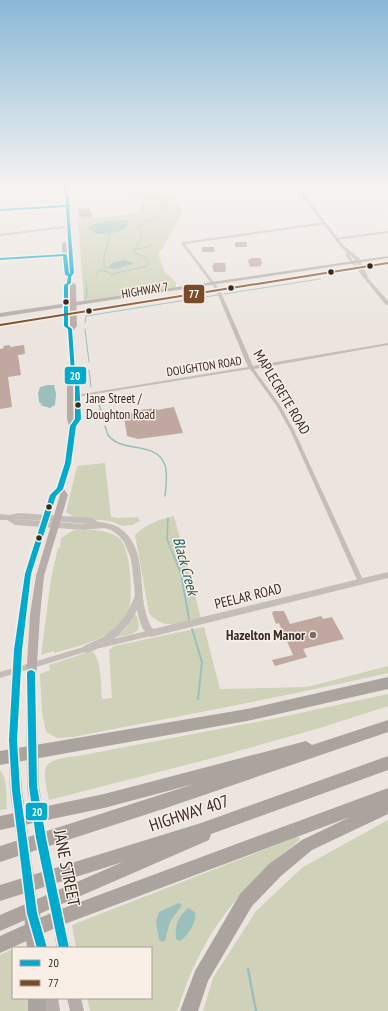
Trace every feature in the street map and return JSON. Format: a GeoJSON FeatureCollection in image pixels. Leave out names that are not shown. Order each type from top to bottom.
{"type":"FeatureCollection","features":[{"type":"Feature","properties":{"kind":"highway"},"geometry":{"type":"LineString","coordinates":[[0,758],[247,714],[388,683]]}},
{"type":"Feature","properties":{"kind":"highway"},"geometry":{"type":"LineString","coordinates":[[0,823],[104,801],[387,726]]}},
{"type":"Feature","properties":{"kind":"highway","name":"HIGHWAY 407"},"geometry":{"type":"LineString","coordinates":[[0,854],[163,802],[387,726]]}},
{"type":"Feature","properties":{"kind":"highway","name":"HIGHWAY 407"},"geometry":{"type":"LineString","coordinates":[[0,894],[261,810],[388,763]]}},
{"type":"Feature","properties":{"kind":"highway"},"geometry":{"type":"LineString","coordinates":[[0,945],[59,918],[388,795]]}},
{"type":"Feature","properties":{"kind":"highway"},"geometry":{"type":"LineString","coordinates":[[189,1011],[201,977],[246,900],[275,870],[307,846],[388,806]]}},
{"type":"Feature","properties":{"kind":"highway"},"geometry":{"type":"LineString","coordinates":[[0,923],[261,810]]}},
{"type":"Feature","properties":{"kind":"highway"},"geometry":{"type":"LineString","coordinates":[[32,913],[35,947]]}},
{"type":"Feature","properties":{"kind":"highway"},"geometry":{"type":"LineString","coordinates":[[37,999],[37,1011]]}},
{"type":"Feature","properties":{"kind":"main road","name":"JANE STREET"},"geometry":{"type":"LineString","coordinates":[[65,233],[68,255]]}},
{"type":"Feature","properties":{"kind":"main road","name":"JANE STREET"},"geometry":{"type":"LineString","coordinates":[[67,233],[68,255],[66,273],[73,285],[72,313],[74,326],[70,329]]}},
{"type":"Feature","properties":{"kind":"main road","name":"HIGHWAY 7"},"geometry":{"type":"LineString","coordinates":[[0,317],[24,312],[388,257]]}},
{"type":"Feature","properties":{"kind":"main road","name":"HIGHWAY 7"},"geometry":{"type":"LineString","coordinates":[[0,325],[388,263]]}},
{"type":"Feature","properties":{"kind":"main road","name":"JANE STREET"},"geometry":{"type":"LineString","coordinates":[[42,947],[32,913],[16,790],[14,756],[16,680],[18,650],[28,574],[53,494],[60,489],[68,463],[73,426],[70,419],[74,396],[70,379],[73,373],[70,329],[66,326],[65,314],[66,285],[69,280]]}},
{"type":"Feature","properties":{"kind":"main road","name":"JANE STREET"},"geometry":{"type":"LineString","coordinates":[[60,489],[64,495],[40,576],[35,615],[31,679],[33,786],[63,943]]}},
{"type":"Feature","properties":{"kind":"main road"},"geometry":{"type":"LineString","coordinates":[[51,999],[53,1011]]}},
{"type":"Feature","properties":{"kind":"main road"},"geometry":{"type":"LineString","coordinates":[[74,999],[77,1011]]}},
{"type":"Feature","properties":{"kind":"street"},"geometry":{"type":"LineString","coordinates":[[0,235],[15,233]]}},
{"type":"Feature","properties":{"kind":"street","name":"MAPLECRETE ROAD"},"geometry":{"type":"LineString","coordinates":[[253,233],[183,243],[215,284],[251,368],[278,406],[296,437],[361,582]]}},
{"type":"Feature","properties":{"kind":"street"},"geometry":{"type":"LineString","coordinates":[[333,233],[349,253],[353,255],[359,268],[388,304]]}},
{"type":"Feature","properties":{"kind":"street"},"geometry":{"type":"LineString","coordinates":[[336,238],[378,233]]}},
{"type":"Feature","properties":{"kind":"street"},"geometry":{"type":"LineString","coordinates":[[0,259],[68,255]]}},
{"type":"Feature","properties":{"kind":"street","name":"DOUGHTON ROAD"},"geometry":{"type":"LineString","coordinates":[[74,396],[251,368],[388,344]]}},
{"type":"Feature","properties":{"kind":"street"},"geometry":{"type":"LineString","coordinates":[[0,518],[9,518],[15,522],[46,520],[91,527],[98,525],[115,529],[126,537],[130,543],[135,561],[138,598],[144,623],[151,633],[87,649],[0,675]]}},
{"type":"Feature","properties":{"kind":"street","name":"PEELAR ROAD"},"geometry":{"type":"LineString","coordinates":[[151,633],[388,575]]}},
{"type":"Feature","properties":{"kind":"street"},"geometry":{"type":"LineString","coordinates":[[87,649],[114,635],[123,627],[129,620],[138,598]]}},
{"type":"Feature","properties":{"kind":"green space"},"geometry":{"type":"Polygon","coordinates":[[[79,233],[171,233],[158,254],[165,272],[176,282],[176,288],[84,300],[79,233]]]}},
{"type":"Feature","properties":{"kind":"green space"},"geometry":{"type":"Polygon","coordinates":[[[105,463],[111,517],[138,517],[140,521],[132,525],[123,526],[110,521],[72,518],[73,516],[66,512],[77,466],[105,463]]]}},
{"type":"Feature","properties":{"kind":"green space"},"geometry":{"type":"Polygon","coordinates":[[[174,516],[201,618],[180,623],[167,624],[155,619],[149,613],[135,535],[143,528],[153,523],[174,516]]]}},
{"type":"Feature","properties":{"kind":"green space"},"geometry":{"type":"Polygon","coordinates":[[[74,530],[92,530],[111,533],[121,540],[127,555],[129,567],[131,592],[128,613],[125,619],[118,626],[101,637],[54,653],[54,651],[41,655],[51,579],[58,548],[60,548],[61,538],[74,530]]]}},
{"type":"Feature","properties":{"kind":"green space"},"geometry":{"type":"Polygon","coordinates":[[[134,614],[137,616],[139,626],[138,630],[132,634],[116,637],[126,628],[134,614]]]}},
{"type":"Feature","properties":{"kind":"green space"},"geometry":{"type":"Polygon","coordinates":[[[204,627],[220,689],[307,687],[388,666],[388,673],[73,737],[57,738],[46,732],[42,712],[40,674],[50,670],[49,665],[92,651],[98,661],[102,699],[112,698],[109,650],[114,646],[204,627]]]}},
{"type":"Feature","properties":{"kind":"green space"},"geometry":{"type":"Polygon","coordinates":[[[388,694],[388,706],[320,728],[213,758],[49,800],[45,772],[50,762],[56,760],[272,719],[388,694]]]}},
{"type":"Feature","properties":{"kind":"green space"},"geometry":{"type":"Polygon","coordinates":[[[0,770],[3,774],[5,783],[7,809],[0,810],[0,770]]]}},
{"type":"Feature","properties":{"kind":"green space"},"geometry":{"type":"Polygon","coordinates":[[[388,820],[388,1011],[203,1011],[213,978],[256,911],[303,867],[388,820]]]}},
{"type":"Feature","properties":{"kind":"green space"},"geometry":{"type":"Polygon","coordinates":[[[299,837],[300,840],[254,880],[240,895],[216,926],[193,968],[177,1011],[90,1011],[87,999],[152,999],[152,947],[76,947],[72,925],[299,837]]]}},
{"type":"Feature","properties":{"kind":"green space"},"geometry":{"type":"Polygon","coordinates":[[[12,949],[12,999],[28,999],[29,1011],[0,1011],[0,955],[12,949]]]}},
{"type":"Feature","properties":{"kind":"water"},"geometry":{"type":"Polygon","coordinates":[[[95,233],[112,233],[110,234],[95,233]]]}},
{"type":"Feature","properties":{"kind":"water"},"geometry":{"type":"Polygon","coordinates":[[[123,260],[135,263],[116,269],[107,268],[113,263],[123,260]]]}},
{"type":"Feature","properties":{"kind":"water"},"geometry":{"type":"Polygon","coordinates":[[[54,385],[56,394],[55,405],[50,408],[40,405],[42,404],[39,402],[38,393],[40,387],[54,385]]]}},
{"type":"Feature","properties":{"kind":"water"},"geometry":{"type":"Polygon","coordinates":[[[179,903],[182,905],[170,922],[165,940],[163,942],[159,940],[156,921],[159,912],[179,903]]]}},
{"type":"Feature","properties":{"kind":"water"},"geometry":{"type":"Polygon","coordinates":[[[188,908],[195,912],[195,920],[189,931],[180,941],[176,939],[176,926],[181,915],[188,908]]]}},
{"type":"Feature","properties":{"kind":"building"},"geometry":{"type":"Polygon","coordinates":[[[235,242],[247,242],[247,247],[235,247],[235,242]]]}},
{"type":"Feature","properties":{"kind":"building"},"geometry":{"type":"Polygon","coordinates":[[[202,247],[214,247],[215,252],[202,252],[202,247]]]}},
{"type":"Feature","properties":{"kind":"building"},"geometry":{"type":"Polygon","coordinates":[[[252,258],[261,258],[261,266],[250,267],[248,260],[252,258]]]}},
{"type":"Feature","properties":{"kind":"building"},"geometry":{"type":"Polygon","coordinates":[[[214,263],[225,263],[225,272],[214,272],[212,265],[214,265],[214,263]]]}},
{"type":"Feature","properties":{"kind":"building"},"geometry":{"type":"Polygon","coordinates":[[[10,345],[10,347],[24,345],[25,354],[18,355],[21,375],[8,377],[12,407],[0,409],[0,349],[4,348],[3,346],[10,345]]]}},
{"type":"Feature","properties":{"kind":"building"},"geometry":{"type":"Polygon","coordinates":[[[174,407],[183,433],[138,439],[127,436],[124,417],[127,417],[126,415],[133,413],[133,411],[156,408],[157,410],[174,407]]]}},
{"type":"Feature","properties":{"kind":"building","name":"Hazelton Manor"},"geometry":{"type":"Polygon","coordinates":[[[274,611],[284,611],[290,624],[321,616],[323,619],[332,617],[344,639],[303,649],[307,657],[275,666],[272,660],[293,655],[279,623],[276,624],[272,613],[274,611]]]}},
{"type":"Feature","properties":{"kind":"waterway","name":"Black Creek"},"geometry":{"type":"LineString","coordinates":[[134,250],[139,243],[142,233]]}},
{"type":"Feature","properties":{"kind":"waterway"},"geometry":{"type":"LineString","coordinates":[[105,271],[107,268],[104,267],[104,257],[110,234]]}},
{"type":"Feature","properties":{"kind":"waterway"},"geometry":{"type":"LineString","coordinates":[[134,250],[151,246]]}},
{"type":"Feature","properties":{"kind":"waterway","name":"Black Creek"},"geometry":{"type":"LineString","coordinates":[[97,275],[97,273],[101,270],[112,274],[147,266],[148,263],[145,257],[135,253],[134,250]]}},
{"type":"Feature","properties":{"kind":"waterway"},"geometry":{"type":"LineString","coordinates":[[224,294],[320,279]]}},
{"type":"Feature","properties":{"kind":"waterway","name":"Black Creek"},"geometry":{"type":"LineString","coordinates":[[85,300],[87,293],[86,281]]}},
{"type":"Feature","properties":{"kind":"waterway"},"geometry":{"type":"LineString","coordinates":[[85,323],[86,316],[218,295]]}},
{"type":"Feature","properties":{"kind":"waterway","name":"Black Creek"},"geometry":{"type":"LineString","coordinates":[[85,329],[89,362]]}},
{"type":"Feature","properties":{"kind":"waterway","name":"Black Creek"},"geometry":{"type":"LineString","coordinates":[[89,370],[91,387]]}},
{"type":"Feature","properties":{"kind":"waterway","name":"Black Creek"},"geometry":{"type":"LineString","coordinates":[[93,401],[99,404],[104,421]]}},
{"type":"Feature","properties":{"kind":"waterway","name":"Black Creek"},"geometry":{"type":"LineString","coordinates":[[105,426],[108,435],[114,441],[154,452],[161,457],[165,465],[166,472],[165,496]]}},
{"type":"Feature","properties":{"kind":"waterway","name":"Black Creek"},"geometry":{"type":"LineString","coordinates":[[168,518],[167,539],[174,557]]}},
{"type":"Feature","properties":{"kind":"waterway","name":"Black Creek"},"geometry":{"type":"LineString","coordinates":[[174,556],[181,573],[189,619]]}},
{"type":"Feature","properties":{"kind":"waterway","name":"Black Creek"},"geometry":{"type":"LineString","coordinates":[[192,629],[202,662],[198,699]]}},
{"type":"Feature","properties":{"kind":"waterway","name":"Black Creek"},"geometry":{"type":"LineString","coordinates":[[248,969],[256,1011]]}},
{"type":"Feature","properties":{"kind":"transit line","name":"20"},"geometry":{"type":"LineString","coordinates":[[42,947],[32,913],[16,790],[13,740],[18,650],[28,574],[53,495],[60,489],[68,463],[73,426],[78,419],[77,378],[73,373],[70,329],[66,326],[66,285],[69,283],[69,277],[72,273],[69,233]]}},
{"type":"Feature","properties":{"kind":"transit line","name":"20"},"geometry":{"type":"LineString","coordinates":[[0,259],[65,255],[67,275]]}},
{"type":"Feature","properties":{"kind":"transit line","name":"77"},"geometry":{"type":"LineString","coordinates":[[0,325],[388,263]]}},
{"type":"Feature","properties":{"kind":"transit line","name":"20"},"geometry":{"type":"LineString","coordinates":[[31,673],[33,786],[41,838],[64,947]]}},
{"type":"Feature","properties":{"kind":"place","name":"Jane Street / Doughton Road"},"geometry":{"type":"Point","coordinates":[78,405]}},
{"type":"Feature","properties":{"kind":"place","name":"Hazelton Manor"},"geometry":{"type":"Point","coordinates":[313,635]}}]}
